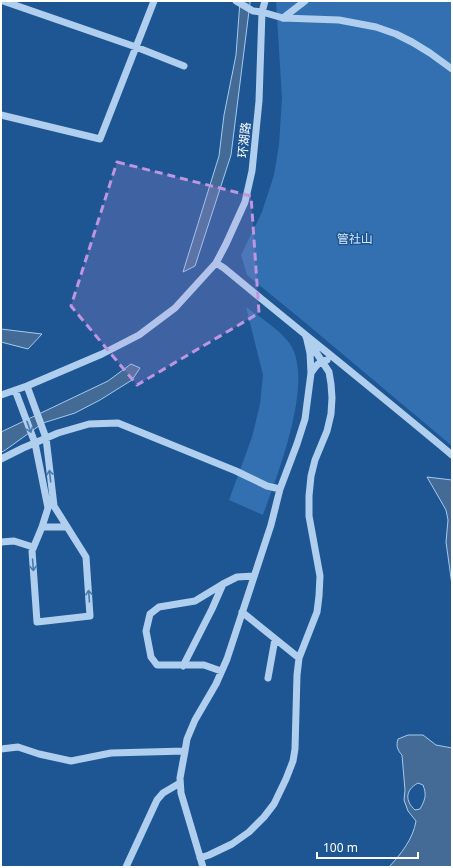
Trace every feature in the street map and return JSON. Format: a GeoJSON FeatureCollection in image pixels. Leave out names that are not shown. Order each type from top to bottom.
{"type":"FeatureCollection","features":[{"type":"Feature","properties":{"kind":"street"},"geometry":{"type":"LineString","coordinates":[[3,1],[184,66]]}},
{"type":"Feature","properties":{"kind":"street"},"geometry":{"type":"LineString","coordinates":[[1,115],[100,139],[154,1]]}},
{"type":"Feature","properties":{"kind":"street"},"geometry":{"type":"LineString","coordinates":[[236,1],[253,11],[283,18],[339,20],[376,27],[396,34],[412,42],[452,69]]}},
{"type":"Feature","properties":{"kind":"street","name":"环湖路"},"geometry":{"type":"LineString","coordinates":[[259,1],[262,12]]}},
{"type":"Feature","properties":{"kind":"street","name":"环湖路"},"geometry":{"type":"LineString","coordinates":[[1,395],[27,386],[102,354],[139,335],[175,308],[216,263],[245,202],[252,171],[260,101],[262,12],[264,1]]}},
{"type":"Feature","properties":{"kind":"street"},"geometry":{"type":"LineString","coordinates":[[283,18],[305,1]]}},
{"type":"Feature","properties":{"kind":"street"},"geometry":{"type":"LineString","coordinates":[[216,263],[224,268],[306,337],[339,361],[452,455]]}},
{"type":"Feature","properties":{"kind":"street"},"geometry":{"type":"LineString","coordinates":[[200,858],[232,844],[249,832],[264,818],[274,804],[293,761],[295,749],[297,675],[299,658],[317,612],[319,596],[320,576],[309,516],[311,476],[315,460],[327,431],[331,414],[332,384],[329,372],[323,360],[306,337]]}},
{"type":"Feature","properties":{"kind":"street"},"geometry":{"type":"LineString","coordinates":[[203,867],[181,793],[180,783],[187,740],[195,720],[227,659],[271,525],[280,489],[298,444],[305,419],[311,373],[310,353],[306,337]]}},
{"type":"Feature","properties":{"kind":"street"},"geometry":{"type":"LineString","coordinates":[[311,373],[323,360],[330,359],[339,361]]}},
{"type":"Feature","properties":{"kind":"street"},"geometry":{"type":"LineString","coordinates":[[16,390],[35,443],[51,507],[86,557],[90,616],[37,622],[32,551],[51,507],[46,438],[27,386]]}},
{"type":"Feature","properties":{"kind":"street"},"geometry":{"type":"LineString","coordinates":[[1,460],[46,438],[89,424],[118,423],[236,471],[267,486],[280,489]]}},
{"type":"Feature","properties":{"kind":"street"},"geometry":{"type":"LineString","coordinates":[[42,528],[66,527]]}},
{"type":"Feature","properties":{"kind":"street"},"geometry":{"type":"LineString","coordinates":[[1,542],[14,541],[33,547]]}},
{"type":"Feature","properties":{"kind":"street"},"geometry":{"type":"LineString","coordinates":[[221,671],[204,665],[157,665],[151,657],[146,631],[150,614],[159,607],[195,601],[237,577],[254,576]]}},
{"type":"Feature","properties":{"kind":"street"},"geometry":{"type":"LineString","coordinates":[[183,666],[223,584]]}},
{"type":"Feature","properties":{"kind":"street"},"geometry":{"type":"LineString","coordinates":[[242,612],[299,658]]}},
{"type":"Feature","properties":{"kind":"street"},"geometry":{"type":"LineString","coordinates":[[268,678],[275,639]]}},
{"type":"Feature","properties":{"kind":"street"},"geometry":{"type":"LineString","coordinates":[[1,749],[18,747],[39,754],[71,761],[111,753],[185,751]]}},
{"type":"Feature","properties":{"kind":"street"},"geometry":{"type":"LineString","coordinates":[[126,867],[157,800],[163,793],[180,783]]}},
{"type":"Feature","properties":{"kind":"highlighted area"},"geometry":{"type":"Polygon","coordinates":[[[117,162],[251,196],[259,313],[137,385],[71,306],[117,162]]]}},
{"type":"Feature","properties":{"kind":"green space","name":"管社山"},"geometry":{"type":"Polygon","coordinates":[[[276,1],[452,1],[452,446],[247,275],[241,255],[262,212],[274,175],[279,145],[282,98],[276,1]]]}},
{"type":"Feature","properties":{"kind":"green space"},"geometry":{"type":"Polygon","coordinates":[[[246,307],[286,339],[290,344],[297,360],[298,381],[296,404],[291,429],[277,477],[263,515],[229,500],[252,437],[260,404],[263,375],[246,307]]]}},
{"type":"Feature","properties":{"kind":"shaded area"},"geometry":{"type":"Polygon","coordinates":[[[240,1],[250,1],[250,3],[231,155],[195,266],[183,272],[219,156],[224,115],[236,55],[240,1]]]}},
{"type":"Feature","properties":{"kind":"shaded area"},"geometry":{"type":"Polygon","coordinates":[[[1,329],[42,334],[28,349],[1,342],[1,329]]]}},
{"type":"Feature","properties":{"kind":"shaded area"},"geometry":{"type":"Polygon","coordinates":[[[131,364],[140,368],[132,380],[100,400],[75,413],[43,423],[1,452],[1,432],[108,381],[131,364]]]}},
{"type":"Feature","properties":{"kind":"shaded area"},"geometry":{"type":"Polygon","coordinates":[[[427,477],[452,480],[452,585],[446,542],[448,520],[446,510],[427,477]]]}},
{"type":"Feature","properties":{"kind":"shaded area"},"geometry":{"type":"Polygon","coordinates":[[[408,735],[423,735],[436,745],[452,748],[452,867],[389,867],[409,840],[416,821],[408,811],[404,800],[405,790],[402,755],[397,747],[398,739],[408,735]],[[418,783],[409,792],[409,803],[415,810],[420,809],[424,800],[425,792],[423,785],[418,783]]]}}]}
